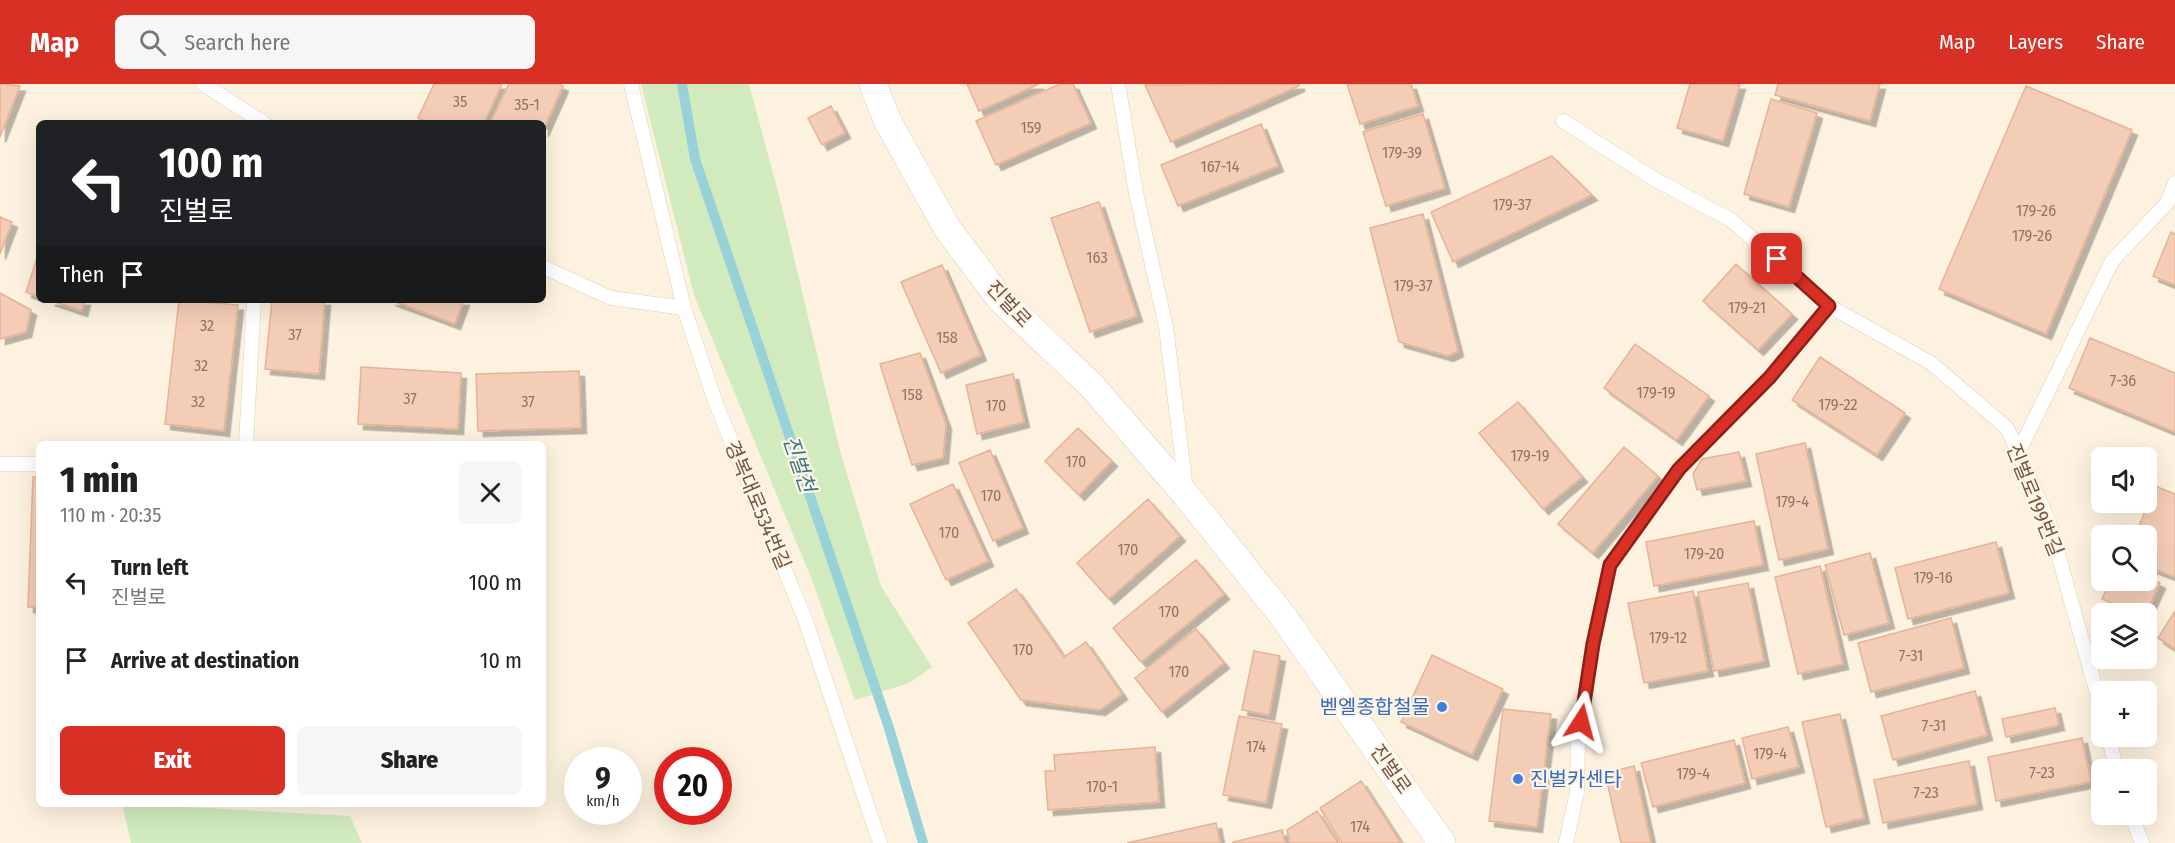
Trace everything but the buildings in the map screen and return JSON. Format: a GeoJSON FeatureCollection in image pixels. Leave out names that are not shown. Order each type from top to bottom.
{"type":"FeatureCollection","features":[{"type":"Feature","properties":{"kind":"street","name":"진벌로"},"geometry":{"type":"LineString","coordinates":[[873,84],[887,120],[947,228],[1001,300],[1091,386],[1186,495],[1282,615],[1442,843]]}},
{"type":"Feature","properties":{"kind":"lane"},"geometry":{"type":"LineString","coordinates":[[203,84],[259,120]]}},
{"type":"Feature","properties":{"kind":"lane","name":"경복대로534번길"},"geometry":{"type":"LineString","coordinates":[[631,84],[684,308],[716,404],[806,619],[880,843]]}},
{"type":"Feature","properties":{"kind":"lane"},"geometry":{"type":"LineString","coordinates":[[1118,84],[1136,193],[1166,327],[1186,495]]}},
{"type":"Feature","properties":{"kind":"lane"},"geometry":{"type":"LineString","coordinates":[[1563,121],[1656,180],[1731,220],[1829,306],[1770,377],[1679,469],[1610,565],[1591,654],[1578,741],[1577,792],[1566,843]]}},
{"type":"Feature","properties":{"kind":"lane"},"geometry":{"type":"LineString","coordinates":[[2018,453],[2112,261],[2168,202],[2175,183]]}},
{"type":"Feature","properties":{"kind":"lane"},"geometry":{"type":"LineString","coordinates":[[546,268],[611,298],[684,308]]}},
{"type":"Feature","properties":{"kind":"lane"},"geometry":{"type":"LineString","coordinates":[[246,441],[254,303]]}},
{"type":"Feature","properties":{"kind":"lane","name":"진벌로199번길"},"geometry":{"type":"LineString","coordinates":[[1829,306],[1931,363],[2007,428],[2049,522],[2094,681]]}},
{"type":"Feature","properties":{"kind":"lane"},"geometry":{"type":"LineString","coordinates":[[0,464],[36,464]]}},
{"type":"Feature","properties":{"kind":"lane"},"geometry":{"type":"LineString","coordinates":[[2135,825],[2142,843]]}},
{"type":"Feature","properties":{"kind":"green space"},"geometry":{"type":"Polygon","coordinates":[[[641,84],[749,84],[781,203],[840,451],[881,586],[932,667],[909,683],[855,700],[812,580],[694,295],[641,84]]]}},
{"type":"Feature","properties":{"kind":"green space"},"geometry":{"type":"Polygon","coordinates":[[[123,807],[189,807],[350,816],[362,843],[131,843],[123,807]]]}},
{"type":"Feature","properties":{"kind":"waterway","name":"진벌천"},"geometry":{"type":"LineString","coordinates":[[682,84],[695,159],[889,728],[923,843]]}},
{"type":"Feature","properties":{"kind":"place","name":"벧엘종합철물"},"geometry":{"type":"Point","coordinates":[1442,707]}},
{"type":"Feature","properties":{"kind":"place","name":"진벌카센타"},"geometry":{"type":"Point","coordinates":[1518,779]}},
{"type":"Feature","properties":{"kind":"route"},"geometry":{"type":"LineString","coordinates":[[1581,722],[1593,644],[1610,565],[1679,469],[1770,377],[1829,306],[1777,259]]}}]}
